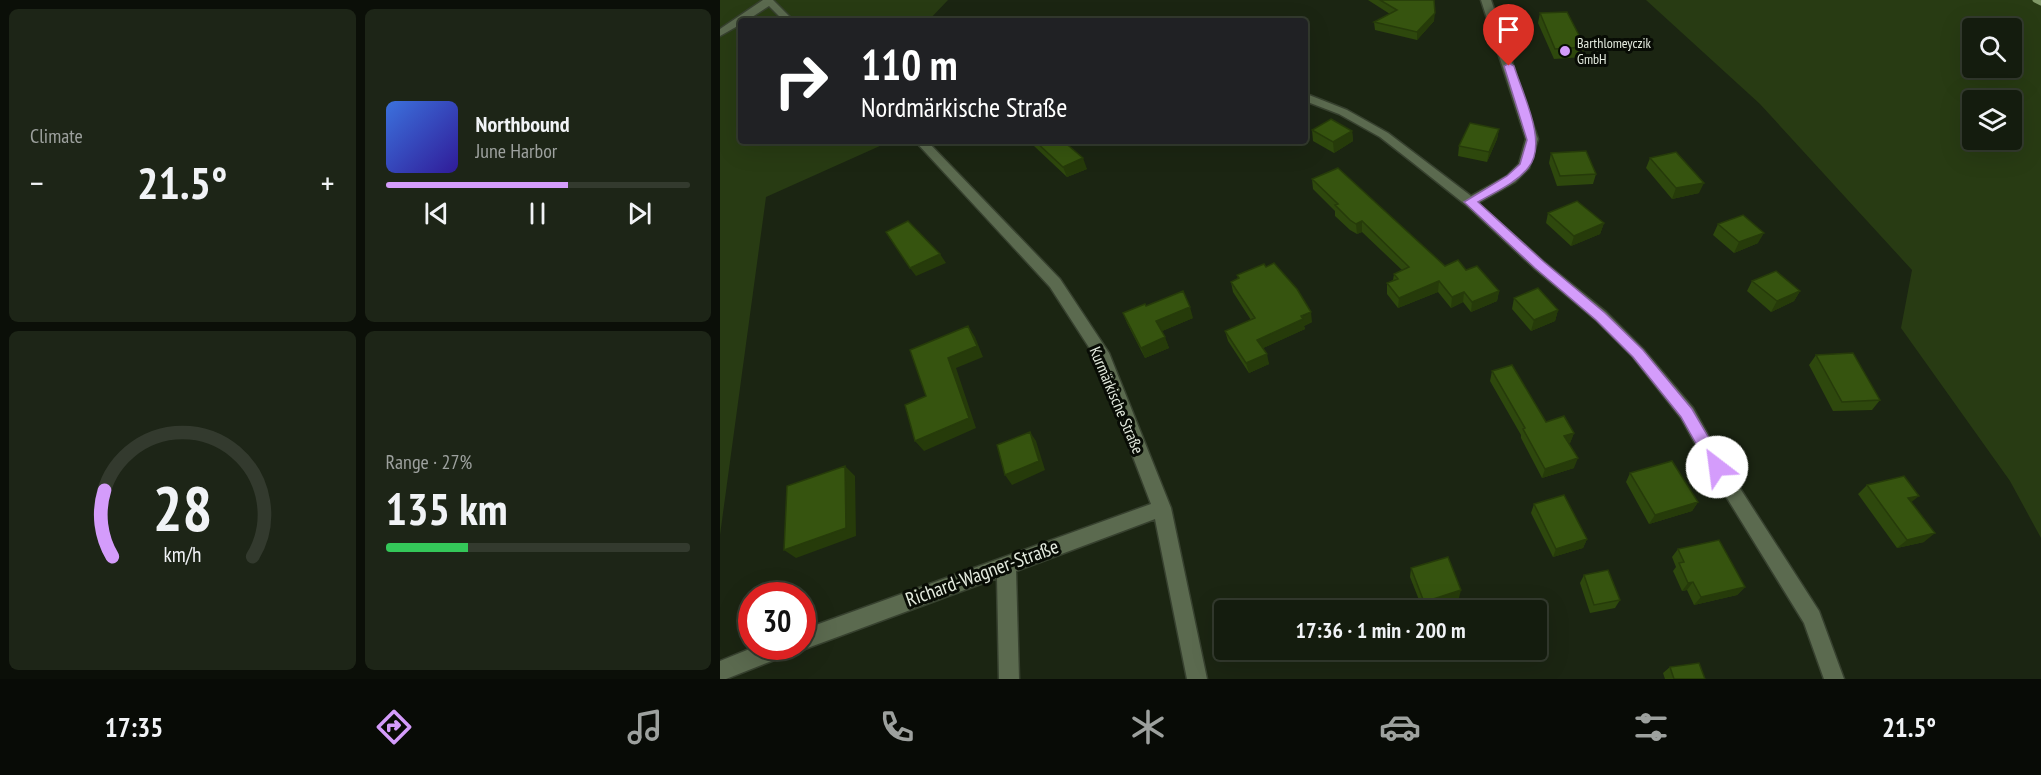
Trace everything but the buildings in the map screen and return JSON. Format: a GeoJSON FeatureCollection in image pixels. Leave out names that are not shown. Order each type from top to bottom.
{"type":"FeatureCollection","features":[{"type":"Feature","properties":{"kind":"street"},"geometry":{"type":"LineString","coordinates":[[1470,202],[1511,179],[1525,165],[1532,140],[1486,0]]}},
{"type":"Feature","properties":{"kind":"street"},"geometry":{"type":"LineString","coordinates":[[743,18],[769,1],[786,18]]}},
{"type":"Feature","properties":{"kind":"street"},"geometry":{"type":"LineString","coordinates":[[720,33],[738,21]]}},
{"type":"Feature","properties":{"kind":"street"},"geometry":{"type":"LineString","coordinates":[[1308,98],[1343,112],[1384,135],[1470,202],[1539,265],[1601,316],[1638,353],[1686,413],[1812,618],[1834,679]]}},
{"type":"Feature","properties":{"kind":"street","name":"Kurmärkische Straße"},"geometry":{"type":"LineString","coordinates":[[924,144],[1055,283],[1101,353],[1162,508],[1197,679]]}},
{"type":"Feature","properties":{"kind":"street","name":"Richard-Wagner-Straße"},"geometry":{"type":"LineString","coordinates":[[816,635],[1162,508]]}},
{"type":"Feature","properties":{"kind":"street"},"geometry":{"type":"LineString","coordinates":[[1006,564],[1009,679]]}},
{"type":"Feature","properties":{"kind":"street"},"geometry":{"type":"LineString","coordinates":[[720,671],[749,660]]}},
{"type":"Feature","properties":{"kind":"green space"},"geometry":{"type":"Polygon","coordinates":[[[720,0],[948,0],[931,18],[738,18],[738,144],[884,144],[766,197],[720,535],[720,0]]]}},
{"type":"Feature","properties":{"kind":"green space"},"geometry":{"type":"Polygon","coordinates":[[[1646,0],[2041,0],[2041,538],[2010,481],[1901,328],[1912,270],[1760,104],[1646,0]]]}},
{"type":"Feature","properties":{"kind":"waterway"},"geometry":{"type":"LineString","coordinates":[[2035,0],[2041,3]]}},
{"type":"Feature","properties":{"kind":"place","name":"Barthlomeyczik GmbH"},"geometry":{"type":"Point","coordinates":[1565,51]}},
{"type":"Feature","properties":{"kind":"route"},"geometry":{"type":"LineString","coordinates":[[1509,66],[1532,140],[1525,165],[1511,179],[1470,202],[1539,265],[1601,316],[1638,353],[1686,413],[1717,467]]}}]}
